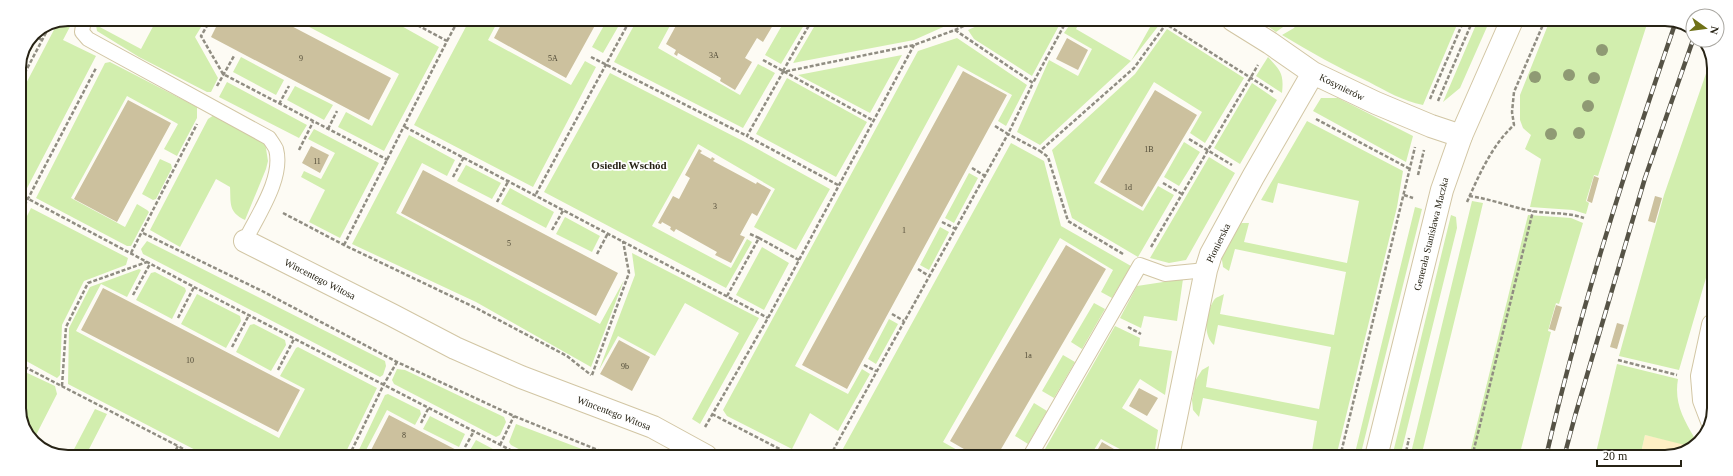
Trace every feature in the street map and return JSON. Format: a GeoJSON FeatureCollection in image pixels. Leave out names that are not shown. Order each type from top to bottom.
{"type":"FeatureCollection","features":[{"type":"Feature","properties":{"kind":"street","name":"Kosynierów"},"geometry":{"type":"LineString","coordinates":[[1243,26],[1313,73],[1376,103],[1421,122],[1461,136]]}},
{"type":"Feature","properties":{"kind":"street","name":"Generała Stanisława Maczka"},"geometry":{"type":"LineString","coordinates":[[1378,450],[1438,204],[1449,167],[1509,26]]}},
{"type":"Feature","properties":{"kind":"street","name":"Pionierska"},"geometry":{"type":"LineString","coordinates":[[1169,450],[1206,270],[1211,254],[1293,106],[1313,73]]}},
{"type":"Feature","properties":{"kind":"street","name":"Wincentego Witosa"},"geometry":{"type":"LineString","coordinates":[[244,241],[455,348],[521,377],[653,427],[695,450]]}},
{"type":"Feature","properties":{"kind":"street"},"geometry":{"type":"LineString","coordinates":[[1707,353],[1702,376],[1704,400],[1707,408]]}},
{"type":"Feature","properties":{"kind":"lane","name":"Wincentego Witosa"},"geometry":{"type":"LineString","coordinates":[[83,26],[82,32],[88,39],[269,138],[276,148],[277,164],[273,185],[244,241]]}},
{"type":"Feature","properties":{"kind":"lane"},"geometry":{"type":"LineString","coordinates":[[1033,450],[1140,265],[1166,274],[1206,270]]}},
{"type":"Feature","properties":{"kind":"path"},"geometry":{"type":"LineString","coordinates":[[207,26],[201,36],[223,74],[388,160]]}},
{"type":"Feature","properties":{"kind":"path"},"geometry":{"type":"LineString","coordinates":[[419,26],[447,41]]}},
{"type":"Feature","properties":{"kind":"path"},"geometry":{"type":"LineString","coordinates":[[344,245],[455,26]]}},
{"type":"Feature","properties":{"kind":"path"},"geometry":{"type":"LineString","coordinates":[[536,194],[627,26]]}},
{"type":"Feature","properties":{"kind":"path"},"geometry":{"type":"LineString","coordinates":[[747,136],[809,26]]}},
{"type":"Feature","properties":{"kind":"path"},"geometry":{"type":"LineString","coordinates":[[783,72],[914,45],[955,30],[962,26]]}},
{"type":"Feature","properties":{"kind":"path"},"geometry":{"type":"LineString","coordinates":[[833,450],[1008,134],[1064,26]]}},
{"type":"Feature","properties":{"kind":"path"},"geometry":{"type":"LineString","coordinates":[[1040,151],[1134,68],[1165,26]]}},
{"type":"Feature","properties":{"kind":"path"},"geometry":{"type":"LineString","coordinates":[[1169,26],[1251,77],[1293,106],[1410,169]]}},
{"type":"Feature","properties":{"kind":"path"},"geometry":{"type":"LineString","coordinates":[[1342,450],[1421,122],[1461,26]]}},
{"type":"Feature","properties":{"kind":"path"},"geometry":{"type":"LineString","coordinates":[[1466,206],[1494,149],[1503,135],[1514,125],[1512,112],[1514,92],[1542,26]]}},
{"type":"Feature","properties":{"kind":"path"},"geometry":{"type":"LineString","coordinates":[[955,30],[1033,83]]}},
{"type":"Feature","properties":{"kind":"path"},"geometry":{"type":"LineString","coordinates":[[26,71],[45,33]]}},
{"type":"Feature","properties":{"kind":"path"},"geometry":{"type":"LineString","coordinates":[[38,38],[42,40]]}},
{"type":"Feature","properties":{"kind":"path"},"geometry":{"type":"LineString","coordinates":[[995,126],[1048,157],[1068,221],[1140,265],[1270,43]]}},
{"type":"Feature","properties":{"kind":"path"},"geometry":{"type":"LineString","coordinates":[[700,450],[712,414],[768,318],[914,45]]}},
{"type":"Feature","properties":{"kind":"path"},"geometry":{"type":"LineString","coordinates":[[26,203],[106,49]]}},
{"type":"Feature","properties":{"kind":"path"},"geometry":{"type":"LineString","coordinates":[[223,74],[234,56]]}},
{"type":"Feature","properties":{"kind":"path"},"geometry":{"type":"LineString","coordinates":[[591,57],[747,136],[838,185]]}},
{"type":"Feature","properties":{"kind":"path"},"geometry":{"type":"LineString","coordinates":[[763,60],[874,120]]}},
{"type":"Feature","properties":{"kind":"path"},"geometry":{"type":"LineString","coordinates":[[279,104],[289,86]]}},
{"type":"Feature","properties":{"kind":"path"},"geometry":{"type":"LineString","coordinates":[[131,253],[143,233],[208,104]]}},
{"type":"Feature","properties":{"kind":"path"},"geometry":{"type":"LineString","coordinates":[[328,129],[337,111]]}},
{"type":"Feature","properties":{"kind":"path"},"geometry":{"type":"LineString","coordinates":[[297,153],[313,122]]}},
{"type":"Feature","properties":{"kind":"path"},"geometry":{"type":"LineString","coordinates":[[405,126],[768,318]]}},
{"type":"Feature","properties":{"kind":"path"},"geometry":{"type":"LineString","coordinates":[[1189,139],[1207,150]]}},
{"type":"Feature","properties":{"kind":"path"},"geometry":{"type":"LineString","coordinates":[[453,177],[464,157]]}},
{"type":"Feature","properties":{"kind":"path"},"geometry":{"type":"LineString","coordinates":[[972,168],[985,176]]}},
{"type":"Feature","properties":{"kind":"path"},"geometry":{"type":"LineString","coordinates":[[497,202],[509,180]]}},
{"type":"Feature","properties":{"kind":"path"},"geometry":{"type":"LineString","coordinates":[[1163,183],[1182,194]]}},
{"type":"Feature","properties":{"kind":"path"},"geometry":{"type":"LineString","coordinates":[[28,199],[194,287],[510,450]]}},
{"type":"Feature","properties":{"kind":"path"},"geometry":{"type":"LineString","coordinates":[[264,203],[344,245],[483,312],[568,356],[599,379]]}},
{"type":"Feature","properties":{"kind":"path"},"geometry":{"type":"LineString","coordinates":[[1514,206],[1533,211],[1573,214],[1584,218]]}},
{"type":"Feature","properties":{"kind":"path"},"geometry":{"type":"LineString","coordinates":[[552,230],[564,209]]}},
{"type":"Feature","properties":{"kind":"path"},"geometry":{"type":"LineString","coordinates":[[1474,450],[1533,211]]}},
{"type":"Feature","properties":{"kind":"path"},"geometry":{"type":"LineString","coordinates":[[942,222],[956,229]]}},
{"type":"Feature","properties":{"kind":"path"},"geometry":{"type":"LineString","coordinates":[[143,233],[262,291],[397,362],[514,416],[598,450]]}},
{"type":"Feature","properties":{"kind":"path"},"geometry":{"type":"LineString","coordinates":[[597,254],[608,233]]}},
{"type":"Feature","properties":{"kind":"path"},"geometry":{"type":"LineString","coordinates":[[750,234],[799,260]]}},
{"type":"Feature","properties":{"kind":"path"},"geometry":{"type":"LineString","coordinates":[[728,296],[759,238]]}},
{"type":"Feature","properties":{"kind":"path"},"geometry":{"type":"LineString","coordinates":[[592,375],[629,273],[623,241]]}},
{"type":"Feature","properties":{"kind":"path"},"geometry":{"type":"LineString","coordinates":[[62,386],[66,327],[88,283],[147,262]]}},
{"type":"Feature","properties":{"kind":"path"},"geometry":{"type":"LineString","coordinates":[[133,295],[150,264]]}},
{"type":"Feature","properties":{"kind":"path"},"geometry":{"type":"LineString","coordinates":[[918,269],[930,276]]}},
{"type":"Feature","properties":{"kind":"path"},"geometry":{"type":"LineString","coordinates":[[178,318],[194,287]]}},
{"type":"Feature","properties":{"kind":"path"},"geometry":{"type":"LineString","coordinates":[[892,314],[904,321]]}},
{"type":"Feature","properties":{"kind":"path"},"geometry":{"type":"LineString","coordinates":[[232,347],[249,315]]}},
{"type":"Feature","properties":{"kind":"path"},"geometry":{"type":"LineString","coordinates":[[278,370],[294,338]]}},
{"type":"Feature","properties":{"kind":"path"},"geometry":{"type":"LineString","coordinates":[[1618,360],[1682,376]]}},
{"type":"Feature","properties":{"kind":"path"},"geometry":{"type":"LineString","coordinates":[[352,450],[384,384],[397,362]]}},
{"type":"Feature","properties":{"kind":"path"},"geometry":{"type":"LineString","coordinates":[[864,365],[876,371]]}},
{"type":"Feature","properties":{"kind":"path"},"geometry":{"type":"LineString","coordinates":[[26,368],[185,450]]}},
{"type":"Feature","properties":{"kind":"path"},"geometry":{"type":"LineString","coordinates":[[421,423],[430,408]]}},
{"type":"Feature","properties":{"kind":"path"},"geometry":{"type":"LineString","coordinates":[[712,414],[781,450]]}},
{"type":"Feature","properties":{"kind":"path"},"geometry":{"type":"LineString","coordinates":[[500,445],[514,416]]}},
{"type":"Feature","properties":{"kind":"path"},"geometry":{"type":"LineString","coordinates":[[465,447],[474,431]]}},
{"type":"Feature","properties":{"kind":"path"},"geometry":{"type":"LineString","coordinates":[[1407,450],[1410,434]]}},
{"type":"Feature","properties":{"kind":"path"},"geometry":{"type":"LineString","coordinates":[[176,450],[178,446]]}},
{"type":"Feature","properties":{"kind":"shaded area"},"geometry":{"type":"Polygon","coordinates":[[[1645,435],[1685,444],[1694,437],[1683,446],[1678,448],[1665,450],[1642,450],[1645,435]]]}},
{"type":"Feature","properties":{"kind":"green space"},"geometry":{"type":"Polygon","coordinates":[[[70,26],[63,40],[96,56],[26,190],[26,84],[55,28],[70,26]]]}},
{"type":"Feature","properties":{"kind":"green space"},"geometry":{"type":"Polygon","coordinates":[[[96,26],[141,49],[153,26],[202,26],[195,37],[218,78],[211,92],[207,92],[139,57],[97,31],[96,26]]]}},
{"type":"Feature","properties":{"kind":"green space"},"geometry":{"type":"Polygon","coordinates":[[[307,26],[402,26],[439,47],[384,151],[338,127],[346,112],[372,126],[399,74],[307,26]]]}},
{"type":"Feature","properties":{"kind":"green space"},"geometry":{"type":"Polygon","coordinates":[[[466,26],[495,26],[488,40],[571,85],[585,61],[596,67],[533,187],[414,125],[466,26]]]}},
{"type":"Feature","properties":{"kind":"green space"},"geometry":{"type":"Polygon","coordinates":[[[604,26],[619,26],[603,53],[592,47],[604,26]]]}},
{"type":"Feature","properties":{"kind":"green space"},"geometry":{"type":"Polygon","coordinates":[[[634,26],[670,26],[658,48],[740,95],[758,64],[775,73],[743,128],[614,62],[634,26]]]}},
{"type":"Feature","properties":{"kind":"green space"},"geometry":{"type":"Polygon","coordinates":[[[782,26],[803,26],[781,64],[765,55],[782,26]]]}},
{"type":"Feature","properties":{"kind":"green space"},"geometry":{"type":"Polygon","coordinates":[[[815,26],[946,26],[914,40],[793,63],[815,26]]]}},
{"type":"Feature","properties":{"kind":"green space"},"geometry":{"type":"Polygon","coordinates":[[[977,26],[1059,26],[1032,76],[974,39],[968,30],[977,26]]]}},
{"type":"Feature","properties":{"kind":"green space"},"geometry":{"type":"Polygon","coordinates":[[[1069,26],[1078,26],[1076,29],[1131,61],[1040,145],[1017,132],[1049,60],[1078,76],[1092,49],[1064,33],[1069,26]]]}},
{"type":"Feature","properties":{"kind":"green space"},"geometry":{"type":"Polygon","coordinates":[[[1151,26],[1158,26],[1131,61],[1151,26]]]}},
{"type":"Feature","properties":{"kind":"green space"},"geometry":{"type":"Polygon","coordinates":[[[1268,26],[1284,26],[1276,32],[1268,26]]]}},
{"type":"Feature","properties":{"kind":"green space"},"geometry":{"type":"Polygon","coordinates":[[[1295,26],[1456,26],[1423,105],[1388,92],[1325,60],[1282,35],[1295,26]]]}},
{"type":"Feature","properties":{"kind":"green space"},"geometry":{"type":"Polygon","coordinates":[[[1475,26],[1487,26],[1460,88],[1443,102],[1475,26]]]}},
{"type":"Feature","properties":{"kind":"green space"},"geometry":{"type":"Polygon","coordinates":[[[1548,26],[1646,26],[1598,176],[1594,175],[1586,201],[1589,203],[1586,214],[1573,210],[1530,207],[1541,159],[1525,149],[1531,135],[1523,128],[1520,120],[1520,95],[1548,26]]]}},
{"type":"Feature","properties":{"kind":"green space"},"geometry":{"type":"Polygon","coordinates":[[[1167,29],[1244,78],[1205,143],[1190,133],[1202,112],[1154,82],[1094,183],[1143,211],[1158,186],[1174,195],[1138,257],[1072,218],[1052,150],[1135,74],[1167,29]]]}},
{"type":"Feature","properties":{"kind":"green space"},"geometry":{"type":"Polygon","coordinates":[[[957,38],[1027,85],[1006,126],[998,121],[1012,95],[958,65],[795,366],[848,394],[862,369],[870,374],[838,431],[810,413],[792,449],[727,416],[723,410],[918,51],[957,38]]]}},
{"type":"Feature","properties":{"kind":"green space"},"geometry":{"type":"Polygon","coordinates":[[[902,55],[870,113],[798,75],[902,55]]]}},
{"type":"Feature","properties":{"kind":"green space"},"geometry":{"type":"Polygon","coordinates":[[[241,57],[284,80],[276,95],[233,72],[241,57]]]}},
{"type":"Feature","properties":{"kind":"green space"},"geometry":{"type":"Polygon","coordinates":[[[1268,57],[1281,73],[1282,93],[1256,76],[1268,57]]]}},
{"type":"Feature","properties":{"kind":"green space"},"geometry":{"type":"Polygon","coordinates":[[[110,62],[197,107],[197,118],[177,156],[164,149],[178,124],[127,96],[71,198],[125,227],[137,204],[147,210],[149,212],[131,246],[127,246],[36,198],[105,63],[110,62]]]}},
{"type":"Feature","properties":{"kind":"green space"},"geometry":{"type":"Polygon","coordinates":[[[1707,71],[1707,274],[1679,370],[1619,356],[1664,195],[1707,71]]]}},
{"type":"Feature","properties":{"kind":"green space"},"geometry":{"type":"Polygon","coordinates":[[[610,73],[743,141],[830,189],[796,250],[754,227],[775,189],[698,144],[652,226],[731,268],[747,239],[752,242],[726,288],[544,192],[610,73]]]}},
{"type":"Feature","properties":{"kind":"green space"},"geometry":{"type":"Polygon","coordinates":[[[787,78],[867,122],[836,177],[756,134],[787,78]]]}},
{"type":"Feature","properties":{"kind":"green space"},"geometry":{"type":"Polygon","coordinates":[[[227,82],[307,125],[299,138],[219,97],[227,82]]]}},
{"type":"Feature","properties":{"kind":"green space"},"geometry":{"type":"Polygon","coordinates":[[[1252,83],[1277,100],[1240,164],[1214,148],[1252,83]]]}},
{"type":"Feature","properties":{"kind":"green space"},"geometry":{"type":"Polygon","coordinates":[[[295,86],[333,105],[324,120],[287,100],[295,86]]]}},
{"type":"Feature","properties":{"kind":"green space"},"geometry":{"type":"Polygon","coordinates":[[[1321,98],[1338,98],[1413,136],[1406,162],[1313,111],[1321,98]]]}},
{"type":"Feature","properties":{"kind":"green space"},"geometry":{"type":"Polygon","coordinates":[[[214,115],[265,142],[268,161],[266,169],[245,220],[233,210],[230,187],[216,179],[180,247],[150,230],[208,119],[214,115]]]}},
{"type":"Feature","properties":{"kind":"green space"},"geometry":{"type":"Polygon","coordinates":[[[1307,121],[1403,171],[1397,207],[1338,450],[1312,450],[1317,421],[1203,398],[1199,417],[1193,410],[1192,400],[1195,381],[1202,370],[1209,366],[1206,387],[1319,409],[1331,347],[1218,325],[1214,345],[1208,335],[1206,323],[1207,317],[1211,305],[1215,299],[1224,294],[1220,314],[1334,335],[1346,272],[1235,249],[1229,271],[1223,267],[1221,253],[1234,227],[1242,223],[1249,223],[1244,242],[1347,263],[1359,201],[1278,183],[1273,203],[1261,200],[1307,121]]]}},
{"type":"Feature","properties":{"kind":"green space"},"geometry":{"type":"Polygon","coordinates":[[[314,129],[379,163],[340,238],[309,222],[325,190],[301,177],[304,171],[321,179],[335,153],[308,139],[314,129]]]}},
{"type":"Feature","properties":{"kind":"green space"},"geometry":{"type":"Polygon","coordinates":[[[409,135],[455,160],[447,176],[422,163],[396,213],[600,324],[624,280],[591,367],[476,302],[352,244],[409,135]]]}},
{"type":"Feature","properties":{"kind":"green space"},"geometry":{"type":"Polygon","coordinates":[[[1184,142],[1200,152],[1179,186],[1164,177],[1184,142]]]}},
{"type":"Feature","properties":{"kind":"green space"},"geometry":{"type":"Polygon","coordinates":[[[1011,143],[1044,161],[1061,226],[1131,266],[1112,298],[1101,292],[1113,270],[1060,238],[943,442],[957,450],[842,450],[1011,143]]]}},
{"type":"Feature","properties":{"kind":"green space"},"geometry":{"type":"Polygon","coordinates":[[[1209,157],[1235,173],[1186,260],[1169,263],[1150,258],[1209,157]]]}},
{"type":"Feature","properties":{"kind":"green space"},"geometry":{"type":"Polygon","coordinates":[[[160,159],[171,164],[172,168],[156,199],[153,200],[142,194],[160,159]]]}},
{"type":"Feature","properties":{"kind":"green space"},"geometry":{"type":"Polygon","coordinates":[[[466,165],[501,183],[492,199],[457,181],[466,165]]]}},
{"type":"Feature","properties":{"kind":"green space"},"geometry":{"type":"Polygon","coordinates":[[[969,173],[978,178],[954,223],[945,218],[969,173]]]}},
{"type":"Feature","properties":{"kind":"green space"},"geometry":{"type":"Polygon","coordinates":[[[510,188],[554,212],[546,228],[501,204],[510,188]]]}},
{"type":"Feature","properties":{"kind":"green space"},"geometry":{"type":"Polygon","coordinates":[[[1472,201],[1483,203],[1423,450],[1412,450],[1472,201]]]}},
{"type":"Feature","properties":{"kind":"green space"},"geometry":{"type":"Polygon","coordinates":[[[1415,207],[1422,209],[1362,450],[1356,450],[1415,207]]]}},
{"type":"Feature","properties":{"kind":"green space"},"geometry":{"type":"Polygon","coordinates":[[[31,208],[128,258],[126,265],[84,281],[62,325],[60,375],[57,378],[26,361],[26,218],[31,208]]]}},
{"type":"Feature","properties":{"kind":"green space"},"geometry":{"type":"Polygon","coordinates":[[[1451,215],[1456,217],[1457,228],[1402,450],[1394,450],[1451,215]]]}},
{"type":"Feature","properties":{"kind":"green space"},"geometry":{"type":"Polygon","coordinates":[[[1528,215],[1571,218],[1583,223],[1559,304],[1556,303],[1548,331],[1551,332],[1521,450],[1471,450],[1528,215]]]}},
{"type":"Feature","properties":{"kind":"green space"},"geometry":{"type":"Polygon","coordinates":[[[565,217],[600,236],[592,252],[556,234],[565,217]]]}},
{"type":"Feature","properties":{"kind":"green space"},"geometry":{"type":"Polygon","coordinates":[[[940,227],[949,232],[929,270],[920,265],[940,227]]]}},
{"type":"Feature","properties":{"kind":"green space"},"geometry":{"type":"Polygon","coordinates":[[[147,241],[385,361],[386,366],[383,375],[380,377],[143,254],[141,249],[147,241]]]}},
{"type":"Feature","properties":{"kind":"green space"},"geometry":{"type":"Polygon","coordinates":[[[762,247],[789,263],[764,310],[736,295],[762,247]]]}},
{"type":"Feature","properties":{"kind":"green space"},"geometry":{"type":"Polygon","coordinates":[[[632,253],[759,318],[700,424],[692,419],[739,333],[685,303],[655,356],[618,336],[599,370],[635,275],[632,253]]]}},
{"type":"Feature","properties":{"kind":"green space"},"geometry":{"type":"Polygon","coordinates":[[[139,269],[141,270],[127,297],[101,284],[76,331],[279,438],[305,389],[280,376],[296,348],[298,347],[377,388],[347,450],[195,450],[68,384],[69,328],[90,287],[139,269]]]}},
{"type":"Feature","properties":{"kind":"green space"},"geometry":{"type":"Polygon","coordinates":[[[155,272],[185,288],[186,291],[172,319],[136,300],[151,273],[155,272]]]}},
{"type":"Feature","properties":{"kind":"green space"},"geometry":{"type":"Polygon","coordinates":[[[1183,279],[1177,321],[1144,316],[1141,328],[1120,318],[1137,286],[1183,279]]]}},
{"type":"Feature","properties":{"kind":"green space"},"geometry":{"type":"Polygon","coordinates":[[[197,294],[240,316],[241,321],[226,348],[181,324],[197,294]]]}},
{"type":"Feature","properties":{"kind":"green space"},"geometry":{"type":"Polygon","coordinates":[[[1094,303],[1105,309],[1082,349],[1071,342],[1094,303]]]}},
{"type":"Feature","properties":{"kind":"green space"},"geometry":{"type":"Polygon","coordinates":[[[889,319],[898,324],[876,364],[868,359],[889,319]]]}},
{"type":"Feature","properties":{"kind":"green space"},"geometry":{"type":"Polygon","coordinates":[[[254,324],[285,340],[286,345],[271,371],[236,352],[250,325],[254,324]]]}},
{"type":"Feature","properties":{"kind":"green space"},"geometry":{"type":"Polygon","coordinates":[[[1115,326],[1140,338],[1139,346],[1172,351],[1165,395],[1140,379],[1122,408],[1158,430],[1155,450],[1122,450],[1101,439],[1094,450],[1044,450],[1115,326]]]}},
{"type":"Feature","properties":{"kind":"green space"},"geometry":{"type":"Polygon","coordinates":[[[1063,355],[1075,362],[1054,398],[1042,391],[1063,355]]]}},
{"type":"Feature","properties":{"kind":"green space"},"geometry":{"type":"Polygon","coordinates":[[[1617,364],[1678,379],[1677,395],[1680,410],[1694,437],[1687,443],[1685,445],[1645,435],[1642,450],[1597,450],[1617,364]]]}},
{"type":"Feature","properties":{"kind":"green space"},"geometry":{"type":"Polygon","coordinates":[[[397,369],[405,370],[504,417],[506,422],[500,435],[496,437],[394,384],[392,380],[397,369]]]}},
{"type":"Feature","properties":{"kind":"green space"},"geometry":{"type":"Polygon","coordinates":[[[26,372],[55,386],[57,394],[36,435],[29,424],[26,410],[26,372]]]}},
{"type":"Feature","properties":{"kind":"green space"},"geometry":{"type":"Polygon","coordinates":[[[388,394],[420,410],[421,414],[415,425],[387,410],[366,450],[359,450],[385,395],[388,394]]]}},
{"type":"Feature","properties":{"kind":"green space"},"geometry":{"type":"Polygon","coordinates":[[[1034,403],[1047,411],[1028,444],[1015,436],[1034,403]]]}},
{"type":"Feature","properties":{"kind":"green space"},"geometry":{"type":"Polygon","coordinates":[[[95,409],[107,414],[89,450],[74,450],[95,409]]]}},
{"type":"Feature","properties":{"kind":"green space"},"geometry":{"type":"Polygon","coordinates":[[[430,416],[465,434],[459,447],[423,429],[430,416]]]}},
{"type":"Feature","properties":{"kind":"green space"},"geometry":{"type":"Polygon","coordinates":[[[516,424],[584,450],[521,450],[511,445],[509,442],[516,424]]]}},
{"type":"Feature","properties":{"kind":"green space"},"geometry":{"type":"Polygon","coordinates":[[[476,440],[495,450],[470,450],[476,440]]]}},
{"type":"Feature","properties":{"kind":"building"},"geometry":{"type":"Polygon","coordinates":[[[216,26],[291,26],[391,78],[369,120],[211,37],[216,26]]]}},
{"type":"Feature","properties":{"kind":"building"},"geometry":{"type":"Polygon","coordinates":[[[500,26],[595,26],[566,78],[494,38],[500,26]]]}},
{"type":"Feature","properties":{"kind":"building"},"geometry":{"type":"Polygon","coordinates":[[[676,26],[772,26],[763,42],[757,38],[745,58],[752,62],[735,90],[720,81],[721,78],[678,53],[677,56],[674,54],[676,50],[666,44],[676,26]]]}},
{"type":"Feature","properties":{"kind":"building"},"geometry":{"type":"Polygon","coordinates":[[[1067,38],[1088,50],[1078,70],[1056,59],[1067,38]]]}},
{"type":"Feature","properties":{"kind":"building"},"geometry":{"type":"Polygon","coordinates":[[[963,71],[1007,95],[847,389],[802,365],[963,71]]]}},
{"type":"Feature","properties":{"kind":"building"},"geometry":{"type":"Polygon","coordinates":[[[1155,90],[1197,115],[1142,207],[1100,182],[1155,90]]]}},
{"type":"Feature","properties":{"kind":"building"},"geometry":{"type":"Polygon","coordinates":[[[128,100],[171,123],[117,222],[74,199],[128,100]]]}},
{"type":"Feature","properties":{"kind":"building"},"geometry":{"type":"Polygon","coordinates":[[[311,146],[329,155],[320,173],[302,163],[311,146]]]}},
{"type":"Feature","properties":{"kind":"building"},"geometry":{"type":"Polygon","coordinates":[[[699,149],[702,151],[700,153],[711,159],[712,157],[715,159],[713,161],[756,184],[757,182],[771,190],[757,216],[752,213],[740,235],[745,237],[731,263],[715,255],[717,252],[676,229],[674,232],[670,229],[671,227],[662,222],[661,224],[658,223],[673,196],[679,199],[690,178],[685,175],[699,149]]]}},
{"type":"Feature","properties":{"kind":"building"},"geometry":{"type":"Polygon","coordinates":[[[423,170],[618,273],[596,316],[401,213],[423,170]]]}},
{"type":"Feature","properties":{"kind":"building"},"geometry":{"type":"Polygon","coordinates":[[[1594,176],[1599,178],[1592,203],[1587,201],[1594,176]]]}},
{"type":"Feature","properties":{"kind":"building"},"geometry":{"type":"Polygon","coordinates":[[[1655,196],[1662,198],[1655,223],[1648,221],[1655,196]]]}},
{"type":"Feature","properties":{"kind":"building"},"geometry":{"type":"Polygon","coordinates":[[[1066,245],[1106,269],[1000,450],[966,450],[950,441],[1066,245]]]}},
{"type":"Feature","properties":{"kind":"building"},"geometry":{"type":"Polygon","coordinates":[[[103,288],[300,390],[278,432],[81,330],[103,288]]]}},
{"type":"Feature","properties":{"kind":"building"},"geometry":{"type":"Polygon","coordinates":[[[1556,305],[1562,307],[1555,331],[1549,329],[1556,305]]]}},
{"type":"Feature","properties":{"kind":"building"},"geometry":{"type":"Polygon","coordinates":[[[1617,323],[1624,325],[1617,349],[1610,347],[1617,323]]]}},
{"type":"Feature","properties":{"kind":"building"},"geometry":{"type":"Polygon","coordinates":[[[619,340],[650,357],[632,391],[600,374],[619,340]]]}},
{"type":"Feature","properties":{"kind":"building"},"geometry":{"type":"Polygon","coordinates":[[[1139,388],[1158,398],[1147,416],[1129,406],[1139,388]]]}},
{"type":"Feature","properties":{"kind":"building"},"geometry":{"type":"Polygon","coordinates":[[[389,415],[456,450],[371,450],[389,415]]]}},
{"type":"Feature","properties":{"kind":"building"},"geometry":{"type":"Polygon","coordinates":[[[1102,442],[1116,450],[1097,450],[1102,442]]]}},
{"type":"Feature","properties":{"kind":"railway"},"geometry":{"type":"LineString","coordinates":[[1548,450],[1559,402],[1605,237],[1674,27]]}},
{"type":"Feature","properties":{"kind":"railway"},"geometry":{"type":"LineString","coordinates":[[1566,450],[1645,178],[1690,48]]}},
{"type":"Feature","properties":{"kind":"district","name":"Osiedle Wschód"},"geometry":{"type":"Point","coordinates":[629,165]}}]}
